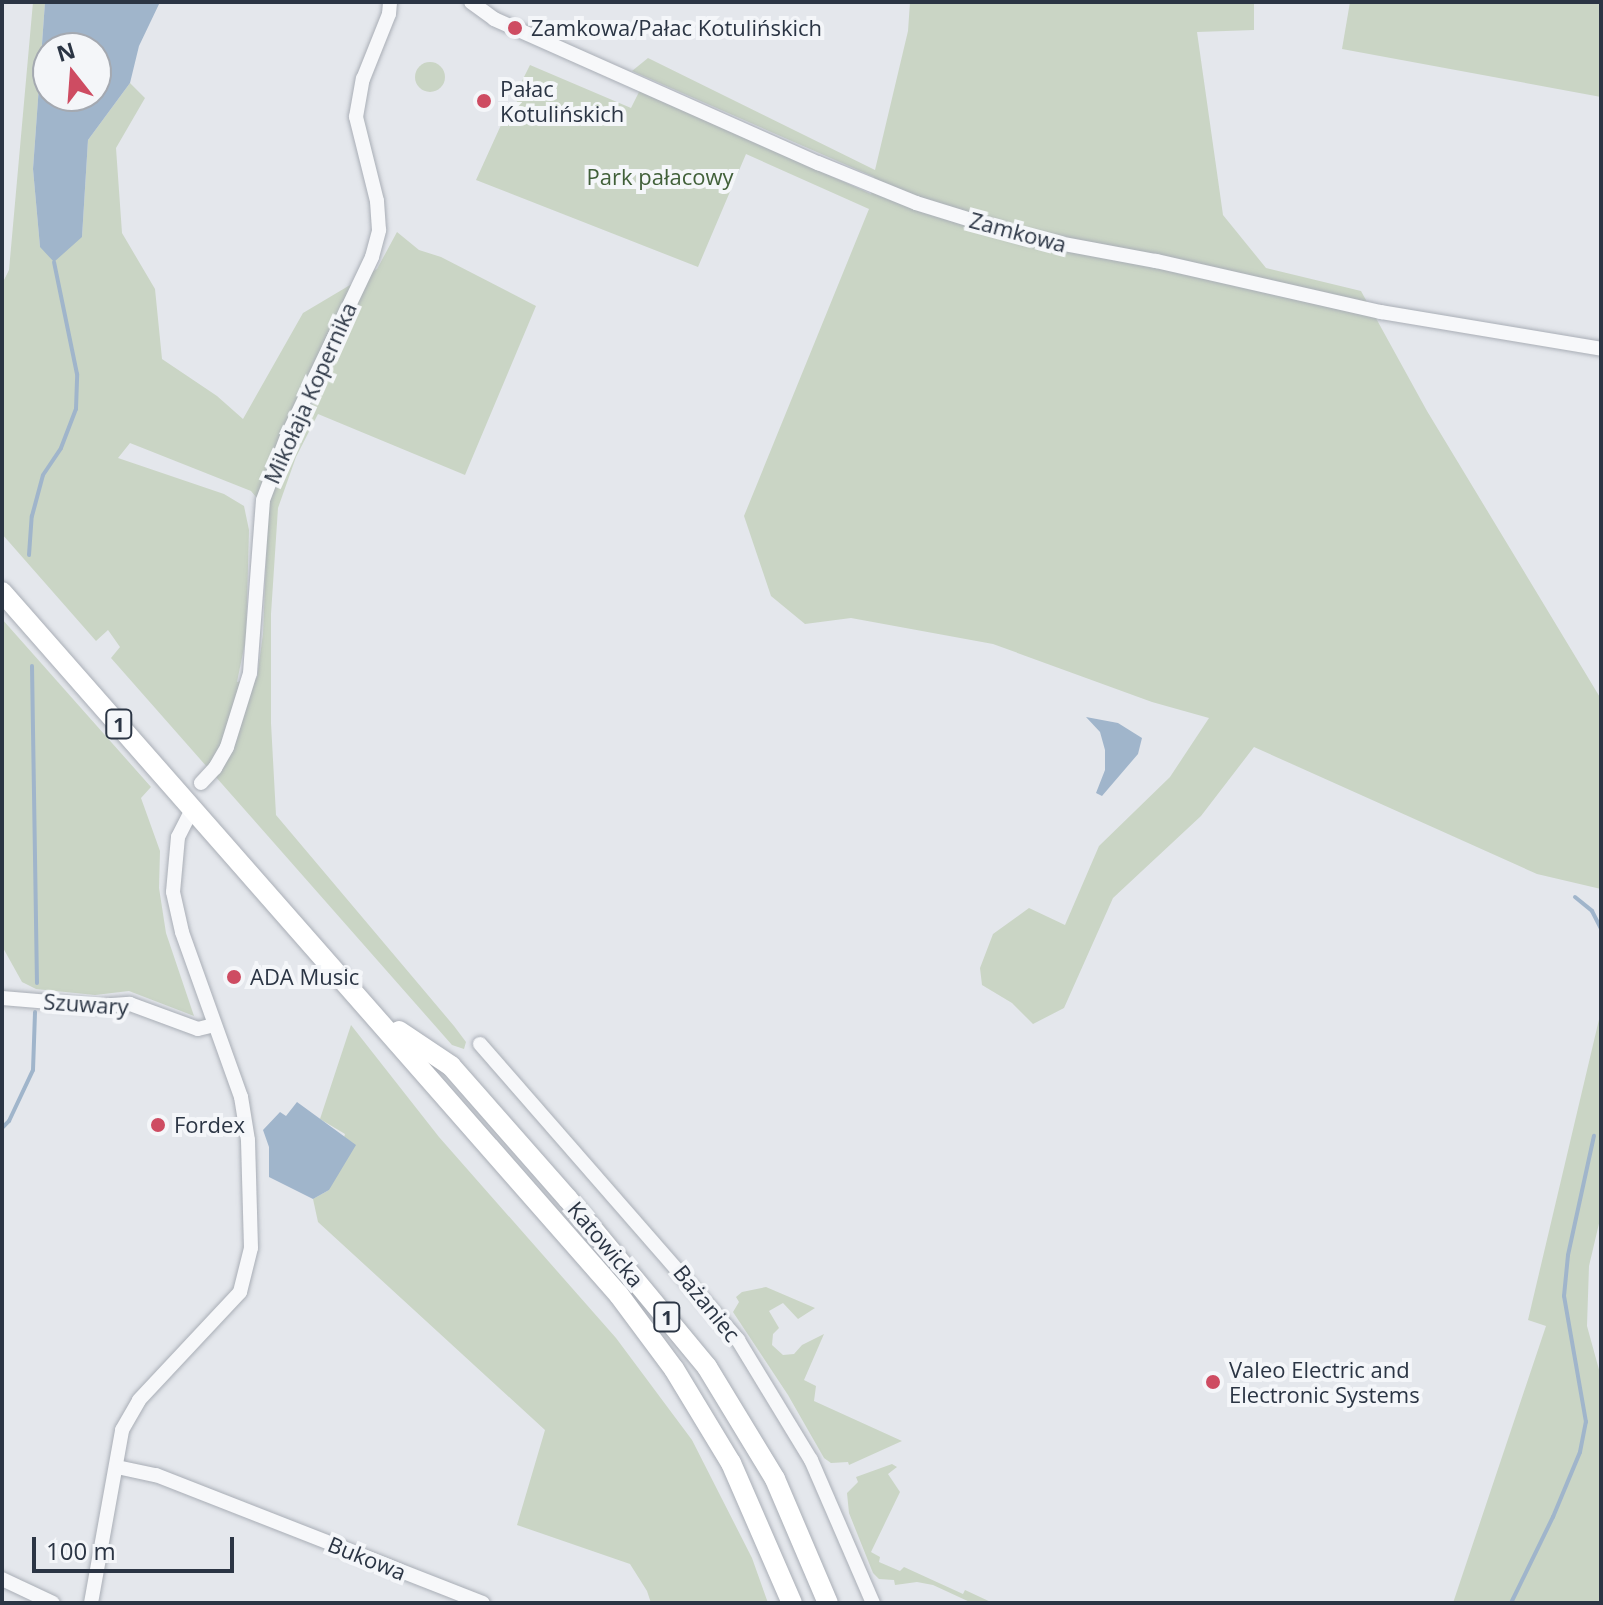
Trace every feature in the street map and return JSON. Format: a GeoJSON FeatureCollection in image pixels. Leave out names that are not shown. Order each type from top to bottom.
{"type":"FeatureCollection","features":[{"type":"Feature","properties":{"kind":"main road","name":"Katowicka"},"geometry":{"type":"LineString","coordinates":[[2,592],[601,1274],[666,1357],[731,1463],[792,1603]]}},
{"type":"Feature","properties":{"kind":"main road","name":"Katowicka"},"geometry":{"type":"LineString","coordinates":[[375,1014],[451,1066],[683,1335],[732,1404],[775,1479],[828,1603]]}},
{"type":"Feature","properties":{"kind":"street","name":"Mikołaja Kopernika"},"geometry":{"type":"LineString","coordinates":[[201,783],[215,768],[227,747],[250,673],[263,500],[288,434],[372,257],[379,230],[377,201],[356,117],[363,79],[389,14],[390,2]]}},
{"type":"Feature","properties":{"kind":"street","name":"Zamkowa"},"geometry":{"type":"LineString","coordinates":[[471,2],[494,19],[818,163],[916,203],[1012,233],[1381,312],[1601,349]]}},
{"type":"Feature","properties":{"kind":"street"},"geometry":{"type":"LineString","coordinates":[[91,1603],[122,1430],[139,1400],[240,1292],[251,1248],[248,1140],[241,1097],[182,932],[173,892],[178,837],[193,808]]}},
{"type":"Feature","properties":{"kind":"street","name":"Szuwary"},"geometry":{"type":"LineString","coordinates":[[2,998],[98,1006],[130,1004],[198,1029],[214,1025]]}},
{"type":"Feature","properties":{"kind":"street","name":"Bażaniec"},"geometry":{"type":"LineString","coordinates":[[480,1044],[738,1340],[811,1460],[873,1603]]}},
{"type":"Feature","properties":{"kind":"street","name":"Bukowa"},"geometry":{"type":"LineString","coordinates":[[117,1467],[156,1475],[483,1603]]}},
{"type":"Feature","properties":{"kind":"street"},"geometry":{"type":"LineString","coordinates":[[2,1579],[53,1603]]}},
{"type":"Feature","properties":{"kind":"green space"},"geometry":{"type":"Polygon","coordinates":[[[33,2],[45,2],[43,32],[32,32],[32,112],[37,112],[33,169],[40,247],[82,237],[88,140],[109,112],[112,112],[112,107],[130,83],[145,98],[116,148],[122,233],[155,289],[162,359],[217,396],[243,419],[303,313],[377,269],[397,232],[419,250],[441,257],[536,306],[465,475],[318,414],[296,457],[278,508],[271,614],[271,723],[276,815],[454,1026],[466,1042],[464,1049],[452,1045],[111,658],[120,647],[108,630],[96,641],[2,534],[2,284],[9,270],[33,2]],[[130,443],[118,458],[224,494],[244,506],[249,530],[246,638],[237,682],[257,678],[263,634],[268,511],[251,491],[130,443]]]}},
{"type":"Feature","properties":{"kind":"green space","name":"Park pałacowy"},"geometry":{"type":"Polygon","coordinates":[[[910,2],[1254,2],[1254,30],[1197,32],[1223,215],[1266,268],[1361,291],[1427,411],[1601,699],[1601,889],[1537,874],[1254,747],[1201,816],[1113,898],[1064,1008],[1033,1024],[1012,1003],[982,985],[980,968],[993,934],[1029,908],[1065,925],[1099,846],[1170,777],[1209,718],[1152,702],[993,644],[851,618],[805,624],[771,596],[744,516],[869,209],[746,154],[698,267],[476,180],[501,125],[507,123],[518,103],[514,97],[530,65],[631,108],[640,90],[871,194],[874,177],[632,71],[648,58],[875,170],[908,31],[910,2]]]}},
{"type":"Feature","properties":{"kind":"green space"},"geometry":{"type":"Polygon","coordinates":[[[1350,2],[1601,2],[1601,97],[1342,49],[1350,2]]]}},
{"type":"Feature","properties":{"kind":"green space"},"geometry":{"type":"Polygon","coordinates":[[[430,62],[436,63],[444,71],[444,83],[436,91],[430,92],[424,91],[416,83],[415,77],[416,71],[424,63],[430,62]]]}},
{"type":"Feature","properties":{"kind":"green space"},"geometry":{"type":"Polygon","coordinates":[[[2,619],[151,787],[141,798],[160,851],[159,888],[166,933],[194,1016],[129,991],[95,995],[36,989],[22,982],[2,946],[2,619]]]}},
{"type":"Feature","properties":{"kind":"green space"},"geometry":{"type":"Polygon","coordinates":[[[1601,1011],[1601,1215],[1589,1266],[1587,1326],[1601,1377],[1601,1603],[1453,1603],[1546,1326],[1528,1320],[1601,1011]]]}},
{"type":"Feature","properties":{"kind":"green space"},"geometry":{"type":"Polygon","coordinates":[[[351,1025],[439,1137],[616,1338],[692,1440],[752,1558],[768,1603],[651,1603],[630,1564],[517,1525],[545,1430],[318,1222],[313,1199],[329,1190],[345,1134],[320,1119],[351,1025]]]}},
{"type":"Feature","properties":{"kind":"green space"},"geometry":{"type":"Polygon","coordinates":[[[766,1287],[815,1308],[798,1319],[783,1303],[769,1311],[779,1328],[773,1334],[772,1345],[783,1355],[794,1354],[802,1345],[824,1334],[804,1380],[816,1386],[814,1401],[902,1441],[849,1465],[848,1462],[831,1463],[824,1458],[788,1395],[733,1312],[739,1302],[736,1297],[742,1292],[766,1287]]]}},
{"type":"Feature","properties":{"kind":"green space"},"geometry":{"type":"Polygon","coordinates":[[[892,1464],[897,1467],[888,1474],[900,1492],[871,1552],[880,1557],[879,1562],[900,1571],[904,1567],[963,1594],[965,1590],[993,1603],[972,1603],[933,1585],[917,1582],[895,1585],[894,1580],[879,1579],[873,1573],[849,1513],[847,1493],[858,1482],[856,1477],[892,1464]]]}},
{"type":"Feature","properties":{"kind":"water"},"geometry":{"type":"Polygon","coordinates":[[[45,2],[160,2],[139,46],[130,83],[112,107],[112,32],[43,32],[45,2]]]}},
{"type":"Feature","properties":{"kind":"water"},"geometry":{"type":"Polygon","coordinates":[[[37,112],[109,112],[88,140],[82,237],[54,262],[40,247],[33,169],[37,112]]]}},
{"type":"Feature","properties":{"kind":"water"},"geometry":{"type":"Polygon","coordinates":[[[1086,717],[1118,723],[1142,738],[1138,754],[1102,796],[1096,793],[1105,770],[1105,750],[1100,732],[1086,717]]]}},
{"type":"Feature","properties":{"kind":"water"},"geometry":{"type":"Polygon","coordinates":[[[297,1102],[356,1145],[329,1190],[313,1199],[269,1177],[269,1147],[263,1130],[280,1112],[286,1116],[297,1102]]]}},
{"type":"Feature","properties":{"kind":"waterway"},"geometry":{"type":"LineString","coordinates":[[29,555],[32,516],[43,475],[61,448],[76,409],[77,374],[54,262]]}},
{"type":"Feature","properties":{"kind":"waterway"},"geometry":{"type":"LineString","coordinates":[[32,666],[37,983]]}},
{"type":"Feature","properties":{"kind":"waterway"},"geometry":{"type":"LineString","coordinates":[[1575,897],[1592,911],[1601,929]]}},
{"type":"Feature","properties":{"kind":"waterway"},"geometry":{"type":"LineString","coordinates":[[2,1128],[9,1121],[33,1070],[35,1012]]}},
{"type":"Feature","properties":{"kind":"waterway"},"geometry":{"type":"LineString","coordinates":[[1511,1603],[1553,1517],[1580,1452],[1586,1422],[1564,1296],[1568,1255],[1594,1136]]}},
{"type":"Feature","properties":{"kind":"place","name":"Zamkowa/Pałac Kotulińskich"},"geometry":{"type":"Point","coordinates":[515,28]}},
{"type":"Feature","properties":{"kind":"place","name":"Pałac Kotulińskich"},"geometry":{"type":"Point","coordinates":[484,101]}},
{"type":"Feature","properties":{"kind":"place","name":"ADA Music"},"geometry":{"type":"Point","coordinates":[234,977]}},
{"type":"Feature","properties":{"kind":"place","name":"Fordex"},"geometry":{"type":"Point","coordinates":[158,1125]}},
{"type":"Feature","properties":{"kind":"place","name":"Valeo Electric and Electronic Systems"},"geometry":{"type":"Point","coordinates":[1213,1382]}}]}
